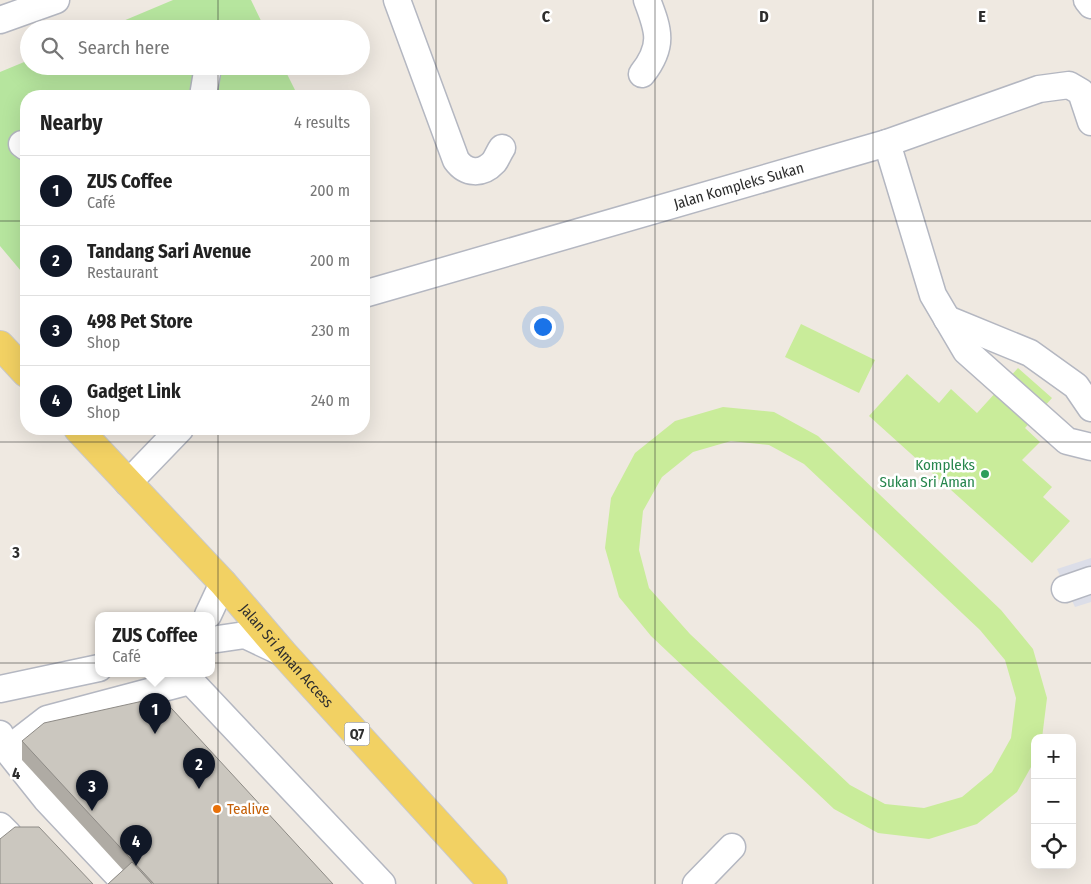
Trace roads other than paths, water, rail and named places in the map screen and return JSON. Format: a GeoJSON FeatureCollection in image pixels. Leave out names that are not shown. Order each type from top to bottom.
{"type":"FeatureCollection","features":[{"type":"Feature","properties":{"kind":"main road"},"geometry":{"type":"LineString","coordinates":[[0,345],[20,367]]}},
{"type":"Feature","properties":{"kind":"main road","name":"Jalan Sri Aman Access"},"geometry":{"type":"LineString","coordinates":[[84,435],[223,583],[283,653],[493,884]]}},
{"type":"Feature","properties":{"kind":"street"},"geometry":{"type":"LineString","coordinates":[[0,20],[56,0]]}},
{"type":"Feature","properties":{"kind":"street"},"geometry":{"type":"LineString","coordinates":[[397,0],[456,160],[465,170],[471,172],[479,170],[494,162],[502,148]]}},
{"type":"Feature","properties":{"kind":"street"},"geometry":{"type":"LineString","coordinates":[[642,74],[650,64],[658,46],[656,24],[647,0]]}},
{"type":"Feature","properties":{"kind":"street"},"geometry":{"type":"LineString","coordinates":[[1087,0],[1091,6]]}},
{"type":"Feature","properties":{"kind":"street"},"geometry":{"type":"LineString","coordinates":[[204,90],[206,75]]}},
{"type":"Feature","properties":{"kind":"street","name":"Jalan Kompleks Sukan"},"geometry":{"type":"LineString","coordinates":[[370,292],[887,143],[1039,89],[1069,86],[1081,92],[1091,122]]}},
{"type":"Feature","properties":{"kind":"street"},"geometry":{"type":"LineString","coordinates":[[887,143],[933,295],[966,351],[1067,441],[1091,447]]}},
{"type":"Feature","properties":{"kind":"street"},"geometry":{"type":"LineString","coordinates":[[947,319],[1030,353],[1076,386],[1091,408]]}},
{"type":"Feature","properties":{"kind":"street"},"geometry":{"type":"LineString","coordinates":[[128,483],[174,435]]}},
{"type":"Feature","properties":{"kind":"street"},"geometry":{"type":"LineString","coordinates":[[1065,589],[1091,580]]}},
{"type":"Feature","properties":{"kind":"street"},"geometry":{"type":"LineString","coordinates":[[209,612],[223,583]]}},
{"type":"Feature","properties":{"kind":"street"},"geometry":{"type":"LineString","coordinates":[[215,640],[245,636],[283,653]]}},
{"type":"Feature","properties":{"kind":"street"},"geometry":{"type":"LineString","coordinates":[[0,689],[95,669]]}},
{"type":"Feature","properties":{"kind":"street"},"geometry":{"type":"LineString","coordinates":[[126,884],[46,799],[4,742],[47,719],[187,677],[382,884]]}},
{"type":"Feature","properties":{"kind":"street"},"geometry":{"type":"LineString","coordinates":[[0,826],[8,834],[0,841]]}},
{"type":"Feature","properties":{"kind":"street"},"geometry":{"type":"LineString","coordinates":[[696,884],[732,847]]}},
{"type":"Feature","properties":{"kind":"place","name":"Kompleks Sukan Sri Aman"},"geometry":{"type":"Point","coordinates":[985,474]}},
{"type":"Feature","properties":{"kind":"place","name":"ZUS Coffee"},"geometry":{"type":"Point","coordinates":[155,734]}},
{"type":"Feature","properties":{"kind":"place","name":"Tandang Sari Avenue"},"geometry":{"type":"Point","coordinates":[199,789]}},
{"type":"Feature","properties":{"kind":"place","name":"Tealive"},"geometry":{"type":"Point","coordinates":[217,809]}},
{"type":"Feature","properties":{"kind":"place","name":"498 Pet Store"},"geometry":{"type":"Point","coordinates":[92,811]}},
{"type":"Feature","properties":{"kind":"place","name":"Gadget Link"},"geometry":{"type":"Point","coordinates":[136,866]}}]}
